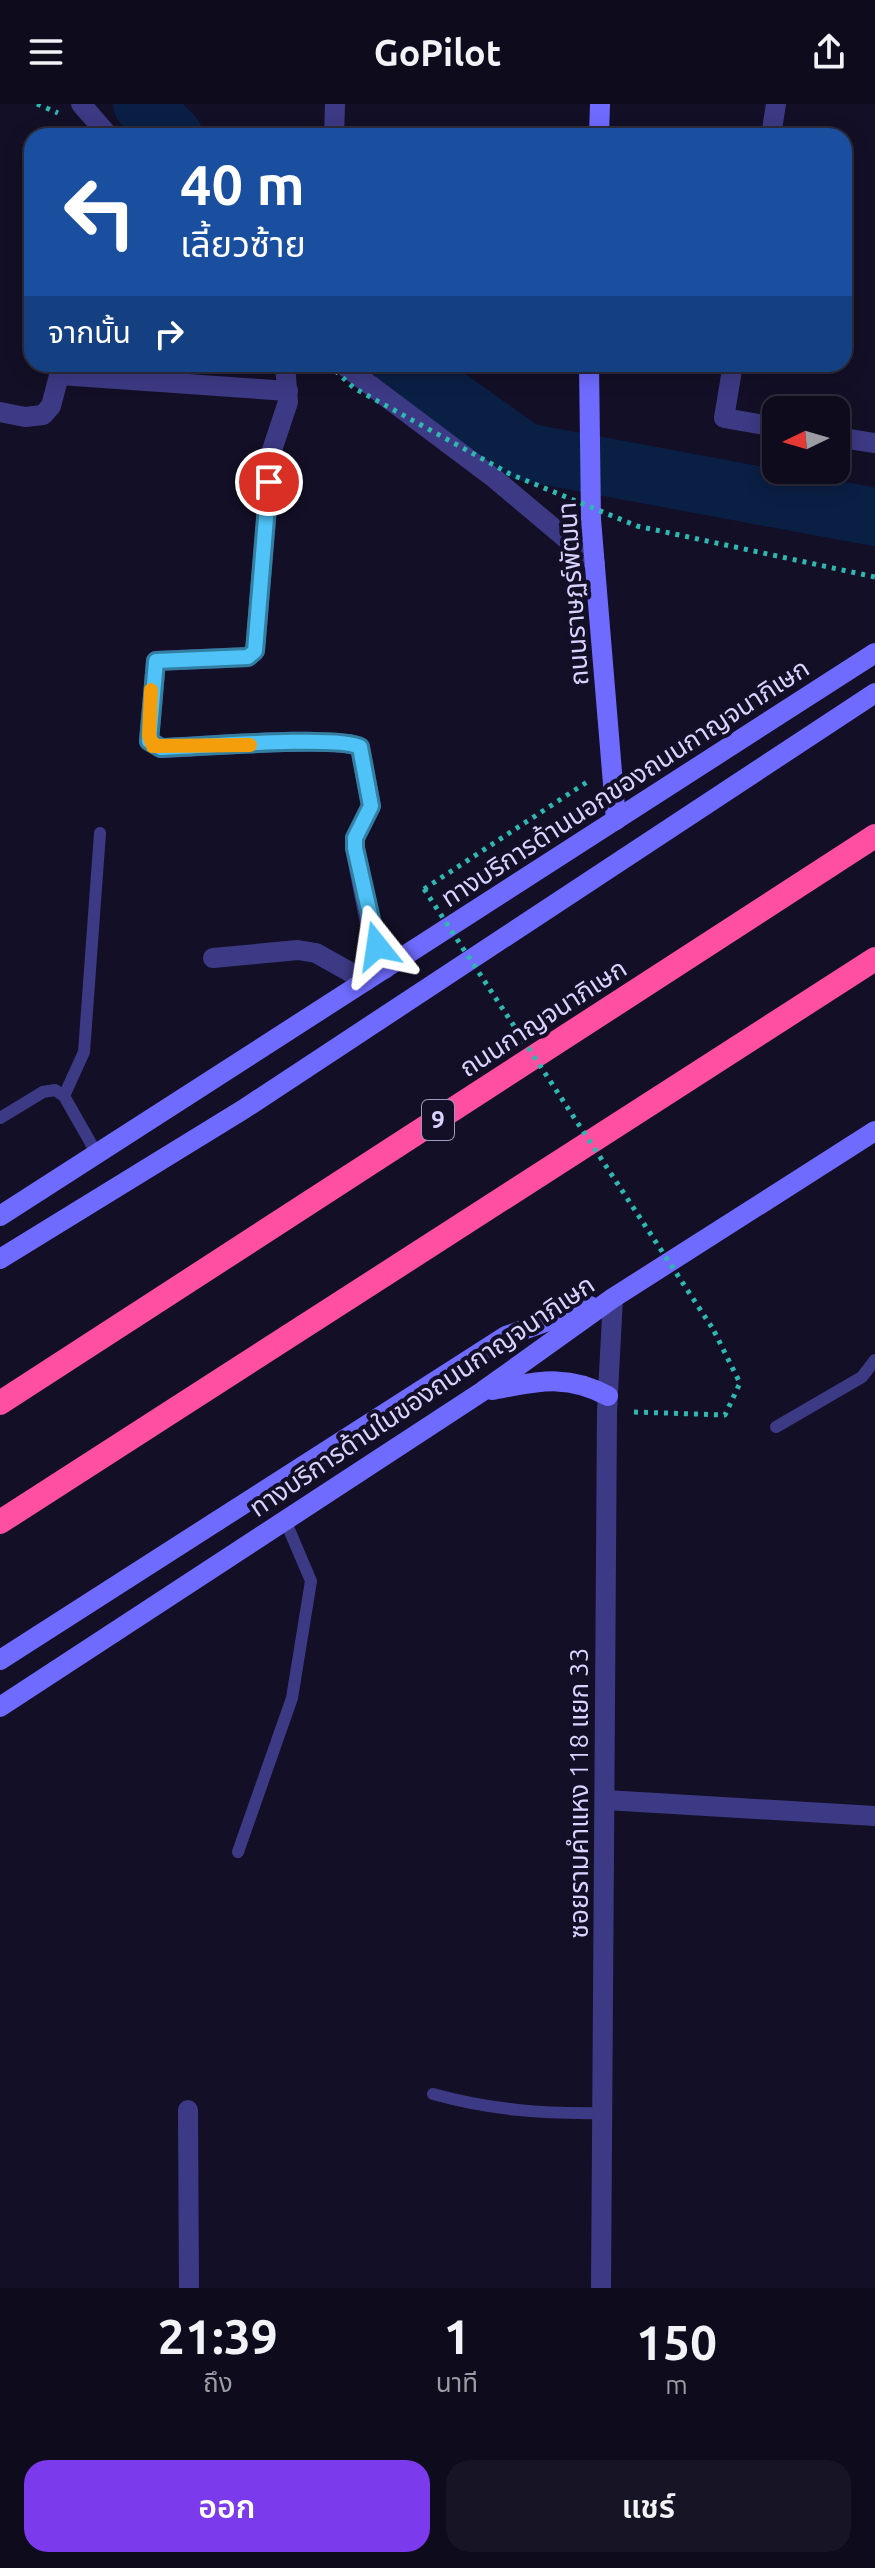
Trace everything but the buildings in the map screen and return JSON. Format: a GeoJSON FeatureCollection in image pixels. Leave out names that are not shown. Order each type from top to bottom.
{"type":"FeatureCollection","features":[{"type":"Feature","properties":{"kind":"highway","name":"ถนนกาญจนาภิเษก"},"geometry":{"type":"LineString","coordinates":[[0,1403],[875,836]]}},
{"type":"Feature","properties":{"kind":"highway"},"geometry":{"type":"LineString","coordinates":[[0,1522],[875,959]]}},
{"type":"Feature","properties":{"kind":"main road"},"geometry":{"type":"LineString","coordinates":[[599,128],[600,104]]}},
{"type":"Feature","properties":{"kind":"main road","name":"ถนนราษฏร์พัฒนา"},"geometry":{"type":"LineString","coordinates":[[589,372],[591,519],[616,820]]}},
{"type":"Feature","properties":{"kind":"main road","name":"ทางบริการด้านนอกของถนนกาญจนาภิเษก"},"geometry":{"type":"LineString","coordinates":[[0,1216],[875,653]]}},
{"type":"Feature","properties":{"kind":"main road"},"geometry":{"type":"LineString","coordinates":[[0,1259],[244,1109],[875,693]]}},
{"type":"Feature","properties":{"kind":"main road","name":"ทางบริการด้านในของถนนกาญจนาภิเษก"},"geometry":{"type":"LineString","coordinates":[[0,1707],[483,1391],[613,1298],[875,1131]]}},
{"type":"Feature","properties":{"kind":"main road"},"geometry":{"type":"LineString","coordinates":[[0,1660],[506,1336],[613,1298]]}},
{"type":"Feature","properties":{"kind":"main road"},"geometry":{"type":"LineString","coordinates":[[483,1391],[561,1380],[583,1382],[607,1403]]}},
{"type":"Feature","properties":{"kind":"street"},"geometry":{"type":"LineString","coordinates":[[81,104],[102,128]]}},
{"type":"Feature","properties":{"kind":"street"},"geometry":{"type":"LineString","coordinates":[[334,128],[335,104]]}},
{"type":"Feature","properties":{"kind":"street"},"geometry":{"type":"LineString","coordinates":[[772,128],[776,104]]}},
{"type":"Feature","properties":{"kind":"street"},"geometry":{"type":"LineString","coordinates":[[0,412],[25,417],[43,415],[51,406],[60,372]]}},
{"type":"Feature","properties":{"kind":"street"},"geometry":{"type":"LineString","coordinates":[[83,372],[288,391]]}},
{"type":"Feature","properties":{"kind":"street"},"geometry":{"type":"LineString","coordinates":[[286,372],[286,410],[272,450],[255,651],[248,657],[156,661],[149,741],[161,748],[307,743],[360,747],[371,806],[355,838],[355,848],[370,923],[385,969]]}},
{"type":"Feature","properties":{"kind":"street"},"geometry":{"type":"LineString","coordinates":[[352,372],[494,478],[595,563]]}},
{"type":"Feature","properties":{"kind":"street"},"geometry":{"type":"LineString","coordinates":[[732,372],[724,418],[762,425]]}},
{"type":"Feature","properties":{"kind":"street"},"geometry":{"type":"LineString","coordinates":[[850,439],[875,443]]}},
{"type":"Feature","properties":{"kind":"street"},"geometry":{"type":"LineString","coordinates":[[213,958],[298,950],[316,953],[366,981]]}},
{"type":"Feature","properties":{"kind":"street","name":"ซอยรามคำแหง 118 แยก 33"},"geometry":{"type":"LineString","coordinates":[[601,2288],[607,1403],[613,1298]]}},
{"type":"Feature","properties":{"kind":"street"},"geometry":{"type":"LineString","coordinates":[[606,1800],[875,1816]]}},
{"type":"Feature","properties":{"kind":"street"},"geometry":{"type":"LineString","coordinates":[[188,2110],[189,2288]]}},
{"type":"Feature","properties":{"kind":"lane"},"geometry":{"type":"LineString","coordinates":[[64,1096],[84,1052],[100,833]]}},
{"type":"Feature","properties":{"kind":"lane"},"geometry":{"type":"LineString","coordinates":[[0,1118],[43,1092],[55,1090],[64,1096],[97,1154]]}},
{"type":"Feature","properties":{"kind":"lane"},"geometry":{"type":"LineString","coordinates":[[776,1427],[862,1377],[875,1360]]}},
{"type":"Feature","properties":{"kind":"lane"},"geometry":{"type":"LineString","coordinates":[[238,1852],[292,1698],[311,1581],[285,1520]]}},
{"type":"Feature","properties":{"kind":"lane"},"geometry":{"type":"LineString","coordinates":[[433,2094],[482,2108],[529,2114],[603,2113]]}},
{"type":"Feature","properties":{"kind":"path"},"geometry":{"type":"LineString","coordinates":[[337,372],[354,388],[510,474],[637,526],[875,577]]}},
{"type":"Feature","properties":{"kind":"path"},"geometry":{"type":"LineString","coordinates":[[607,1403],[725,1415],[740,1383],[713,1329],[424,889],[613,765]]}},
{"type":"Feature","properties":{"kind":"waterway"},"geometry":{"type":"LineString","coordinates":[[142,104],[166,128]]}},
{"type":"Feature","properties":{"kind":"waterway"},"geometry":{"type":"LineString","coordinates":[[412,372],[525,452],[875,517]]}},
{"type":"Feature","properties":{"kind":"slow traffic"},"geometry":{"type":"LineString","coordinates":[[151,690],[149,741],[153,746],[250,745]]}},
{"type":"Feature","properties":{"kind":"route"},"geometry":{"type":"LineString","coordinates":[[269,482],[255,651],[252,657],[156,661],[153,667],[149,741],[161,748],[307,743],[360,747],[371,806],[355,838],[355,848],[377,946]]}}]}
